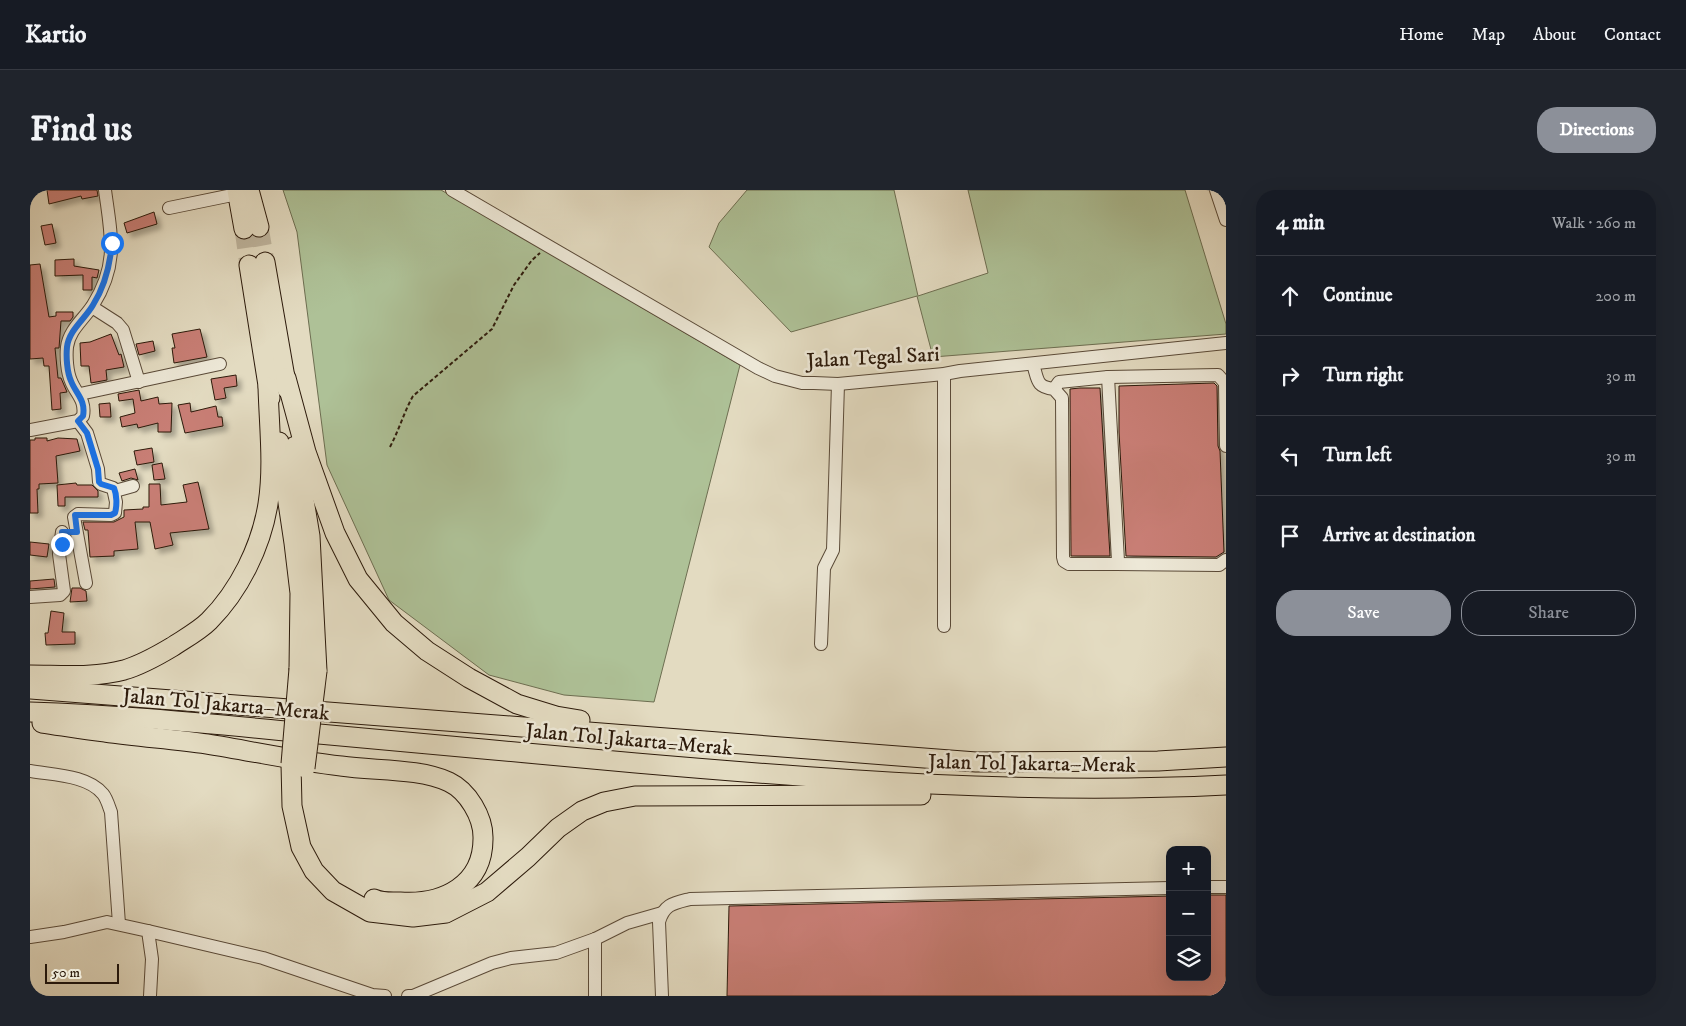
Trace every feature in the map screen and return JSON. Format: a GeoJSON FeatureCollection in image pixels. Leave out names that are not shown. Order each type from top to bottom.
{"type":"FeatureCollection","features":[{"type":"Feature","properties":{"kind":"highway"},"geometry":{"type":"LineString","coordinates":[[241,191],[251,228]]}},
{"type":"Feature","properties":{"kind":"highway"},"geometry":{"type":"LineString","coordinates":[[30,675],[89,675],[125,670],[156,657],[187,638],[208,622],[226,602],[240,581],[254,552],[268,504],[271,459],[268,387],[257,264],[306,452],[335,532],[358,579],[394,623],[427,651],[469,678],[517,704],[556,716],[602,724],[976,762]]}},
{"type":"Feature","properties":{"kind":"highway"},"geometry":{"type":"LineString","coordinates":[[286,378],[310,536],[308,670],[292,806],[301,847],[314,871],[333,891],[370,912],[412,917],[446,913],[487,892],[558,828],[582,811],[604,802],[635,796],[934,795],[971,786]]}},
{"type":"Feature","properties":{"kind":"highway"},"geometry":{"type":"LineString","coordinates":[[268,387],[282,456],[308,670]]}},
{"type":"Feature","properties":{"kind":"highway","name":"Jalan Tol Jakarta–Merak"},"geometry":{"type":"LineString","coordinates":[[30,689],[976,762],[1158,761],[1226,756]]}},
{"type":"Feature","properties":{"kind":"highway","name":"Jalan Tol Jakarta–Merak"},"geometry":{"type":"LineString","coordinates":[[30,712],[82,714],[800,777],[971,786],[1159,788],[1226,784]]}},
{"type":"Feature","properties":{"kind":"highway"},"geometry":{"type":"LineString","coordinates":[[30,721],[204,744],[341,766],[436,777],[451,783],[462,791],[477,812],[484,836],[480,863],[465,885],[444,897],[409,903],[378,901],[341,884],[323,866],[311,845],[298,766]]}},
{"type":"Feature","properties":{"kind":"highway"},"geometry":{"type":"LineString","coordinates":[[1158,761],[1159,788]]}},
{"type":"Feature","properties":{"kind":"street"},"geometry":{"type":"LineString","coordinates":[[30,430],[78,421],[83,416],[84,403],[70,378],[67,345],[76,326],[92,307],[102,289],[111,253],[112,243],[105,190]]}},
{"type":"Feature","properties":{"kind":"street","name":"Jalan Tegal Sari"},"geometry":{"type":"LineString","coordinates":[[452,190],[758,368],[775,376],[802,383],[838,384],[1226,343]]}},
{"type":"Feature","properties":{"kind":"street"},"geometry":{"type":"LineString","coordinates":[[1216,190],[1226,220]]}},
{"type":"Feature","properties":{"kind":"street"},"geometry":{"type":"LineString","coordinates":[[169,208],[241,191]]}},
{"type":"Feature","properties":{"kind":"street"},"geometry":{"type":"LineString","coordinates":[[92,307],[117,323],[122,330],[139,382]]}},
{"type":"Feature","properties":{"kind":"street"},"geometry":{"type":"LineString","coordinates":[[80,394],[220,364]]}},
{"type":"Feature","properties":{"kind":"street"},"geometry":{"type":"LineString","coordinates":[[1033,364],[1040,385],[1044,388],[1054,389],[1062,398],[1064,561],[1070,564],[1219,565],[1226,560]]}},
{"type":"Feature","properties":{"kind":"street"},"geometry":{"type":"LineString","coordinates":[[944,374],[944,626]]}},
{"type":"Feature","properties":{"kind":"street"},"geometry":{"type":"LineString","coordinates":[[1054,389],[1056,385],[1063,381],[1108,377],[1218,375],[1225,383],[1226,446]]}},
{"type":"Feature","properties":{"kind":"street"},"geometry":{"type":"LineString","coordinates":[[1108,377],[1118,555],[1116,564]]}},
{"type":"Feature","properties":{"kind":"street"},"geometry":{"type":"LineString","coordinates":[[821,644],[824,568],[833,550],[838,384]]}},
{"type":"Feature","properties":{"kind":"street"},"geometry":{"type":"LineString","coordinates":[[78,421],[87,433],[98,469],[99,482],[114,488],[116,508],[115,513],[111,515],[75,515],[86,583]]}},
{"type":"Feature","properties":{"kind":"street"},"geometry":{"type":"LineString","coordinates":[[115,491],[133,486]]}},
{"type":"Feature","properties":{"kind":"street"},"geometry":{"type":"LineString","coordinates":[[30,597],[60,595],[64,591],[57,532],[77,532]]}},
{"type":"Feature","properties":{"kind":"street"},"geometry":{"type":"LineString","coordinates":[[30,771],[87,780],[105,796],[111,812],[119,924]]}},
{"type":"Feature","properties":{"kind":"street"},"geometry":{"type":"LineString","coordinates":[[1211,887],[1226,887]]}},
{"type":"Feature","properties":{"kind":"street"},"geometry":{"type":"LineString","coordinates":[[662,996],[659,922],[665,909],[675,902],[690,899],[1166,888]]}},
{"type":"Feature","properties":{"kind":"street"},"geometry":{"type":"LineString","coordinates":[[408,996],[413,996],[492,963],[511,958],[556,953],[595,939],[627,923],[662,913]]}},
{"type":"Feature","properties":{"kind":"street"},"geometry":{"type":"LineString","coordinates":[[30,937],[64,932],[107,922],[263,958],[372,995],[385,996]]}},
{"type":"Feature","properties":{"kind":"street"},"geometry":{"type":"LineString","coordinates":[[148,932],[152,959],[150,996]]}},
{"type":"Feature","properties":{"kind":"street"},"geometry":{"type":"LineString","coordinates":[[595,939],[595,996]]}},
{"type":"Feature","properties":{"kind":"path"},"geometry":{"type":"LineString","coordinates":[[390,447],[413,396],[492,328],[514,286],[532,260],[548,246]]}},
{"type":"Feature","properties":{"kind":"green space"},"geometry":{"type":"Polygon","coordinates":[[[283,190],[441,190],[740,365],[654,702],[564,695],[489,675],[389,600],[327,465],[297,232],[283,190]]]}},
{"type":"Feature","properties":{"kind":"green space"},"geometry":{"type":"Polygon","coordinates":[[[747,190],[894,190],[918,296],[988,273],[968,190],[1185,190],[1226,324],[1226,334],[933,357],[917,296],[791,332],[709,247],[719,223],[747,190]]]}},
{"type":"Feature","properties":{"kind":"building"},"geometry":{"type":"Polygon","coordinates":[[[47,190],[97,190],[98,196],[82,199],[81,196],[49,204],[47,190]]]}},
{"type":"Feature","properties":{"kind":"building"},"geometry":{"type":"Polygon","coordinates":[[[154,212],[157,224],[127,233],[124,223],[154,212]]]}},
{"type":"Feature","properties":{"kind":"building"},"geometry":{"type":"Polygon","coordinates":[[[52,224],[56,243],[45,245],[41,226],[52,224]]]}},
{"type":"Feature","properties":{"kind":"building"},"geometry":{"type":"Polygon","coordinates":[[[74,259],[74,266],[99,270],[97,278],[92,277],[92,290],[83,290],[83,275],[55,276],[55,260],[74,259]]]}},
{"type":"Feature","properties":{"kind":"building"},"geometry":{"type":"Polygon","coordinates":[[[40,264],[49,317],[56,316],[56,312],[73,312],[73,317],[70,321],[61,321],[59,348],[55,348],[58,378],[61,378],[67,392],[60,393],[61,409],[52,410],[49,366],[44,366],[43,358],[30,359],[30,265],[40,264]]]}},
{"type":"Feature","properties":{"kind":"building"},"geometry":{"type":"Polygon","coordinates":[[[200,329],[207,357],[174,363],[172,348],[175,348],[172,334],[200,329]]]}},
{"type":"Feature","properties":{"kind":"building"},"geometry":{"type":"Polygon","coordinates":[[[111,334],[119,355],[121,354],[124,367],[106,370],[107,380],[91,383],[89,366],[81,366],[80,343],[90,342],[111,334]]]}},
{"type":"Feature","properties":{"kind":"building"},"geometry":{"type":"Polygon","coordinates":[[[153,341],[155,351],[139,355],[136,344],[153,341]]]}},
{"type":"Feature","properties":{"kind":"building"},"geometry":{"type":"Polygon","coordinates":[[[236,375],[237,386],[224,388],[226,398],[215,400],[211,379],[236,375]]]}},
{"type":"Feature","properties":{"kind":"building"},"geometry":{"type":"Polygon","coordinates":[[[1214,383],[1217,386],[1218,446],[1220,451],[1224,552],[1216,557],[1126,556],[1119,432],[1119,386],[1214,383]]]}},
{"type":"Feature","properties":{"kind":"building"},"geometry":{"type":"Polygon","coordinates":[[[1100,388],[1110,556],[1071,556],[1070,389],[1100,388]]]}},
{"type":"Feature","properties":{"kind":"building"},"geometry":{"type":"Polygon","coordinates":[[[139,390],[141,401],[158,397],[159,404],[172,403],[171,432],[158,432],[158,423],[138,428],[137,424],[122,427],[120,417],[135,413],[133,399],[119,401],[118,394],[139,390]]]}},
{"type":"Feature","properties":{"kind":"building"},"geometry":{"type":"Polygon","coordinates":[[[110,403],[111,417],[100,417],[99,404],[110,403]]]}},
{"type":"Feature","properties":{"kind":"building"},"geometry":{"type":"Polygon","coordinates":[[[190,403],[191,412],[216,406],[218,417],[222,417],[223,426],[185,433],[178,405],[190,403]]]}},
{"type":"Feature","properties":{"kind":"building"},"geometry":{"type":"Polygon","coordinates":[[[35,438],[47,438],[47,441],[58,438],[77,439],[80,451],[56,456],[58,483],[39,484],[39,489],[37,489],[38,513],[30,513],[30,440],[35,440],[35,438]]]}},
{"type":"Feature","properties":{"kind":"building"},"geometry":{"type":"Polygon","coordinates":[[[152,448],[154,462],[137,465],[134,451],[152,448]]]}},
{"type":"Feature","properties":{"kind":"building"},"geometry":{"type":"Polygon","coordinates":[[[162,463],[165,479],[154,480],[152,465],[162,463]]]}},
{"type":"Feature","properties":{"kind":"building"},"geometry":{"type":"Polygon","coordinates":[[[135,469],[138,480],[131,478],[122,481],[119,473],[135,469]]]}},
{"type":"Feature","properties":{"kind":"building"},"geometry":{"type":"Polygon","coordinates":[[[198,482],[209,529],[170,533],[173,545],[155,549],[150,522],[135,522],[138,549],[114,551],[114,556],[90,557],[88,530],[85,530],[83,522],[114,522],[124,517],[124,510],[149,507],[149,484],[160,484],[161,505],[187,502],[183,485],[198,482]]]}},
{"type":"Feature","properties":{"kind":"building"},"geometry":{"type":"Polygon","coordinates":[[[76,483],[77,485],[92,485],[98,491],[98,497],[65,497],[65,506],[58,506],[57,485],[76,483]]]}},
{"type":"Feature","properties":{"kind":"building"},"geometry":{"type":"Polygon","coordinates":[[[30,542],[49,544],[47,557],[30,555],[30,542]]]}},
{"type":"Feature","properties":{"kind":"building"},"geometry":{"type":"Polygon","coordinates":[[[54,579],[55,587],[30,589],[30,581],[54,579]]]}},
{"type":"Feature","properties":{"kind":"building"},"geometry":{"type":"Polygon","coordinates":[[[72,588],[80,588],[86,591],[87,601],[70,602],[72,588]]]}},
{"type":"Feature","properties":{"kind":"building"},"geometry":{"type":"Polygon","coordinates":[[[51,611],[64,613],[62,632],[75,632],[75,644],[46,645],[45,633],[48,633],[51,611]]]}},
{"type":"Feature","properties":{"kind":"building"},"geometry":{"type":"Polygon","coordinates":[[[1211,895],[1226,895],[1226,996],[727,996],[729,906],[1166,896],[1166,981],[1211,981],[1211,895]]]}},
{"type":"Feature","properties":{"kind":"tunnel"},"geometry":{"type":"LineString","coordinates":[[259,227],[265,262]]}},
{"type":"Feature","properties":{"kind":"tunnel"},"geometry":{"type":"LineString","coordinates":[[244,229],[249,265]]}},
{"type":"Feature","properties":{"kind":"route"},"geometry":{"type":"LineString","coordinates":[[62,544],[62,532],[77,532],[75,515],[111,515],[115,513],[116,508],[114,488],[99,482],[95,456],[87,433],[78,421],[83,416],[84,403],[80,394],[71,383],[67,355],[67,345],[70,337],[76,326],[92,307],[102,289],[109,266],[112,243]]}}]}
